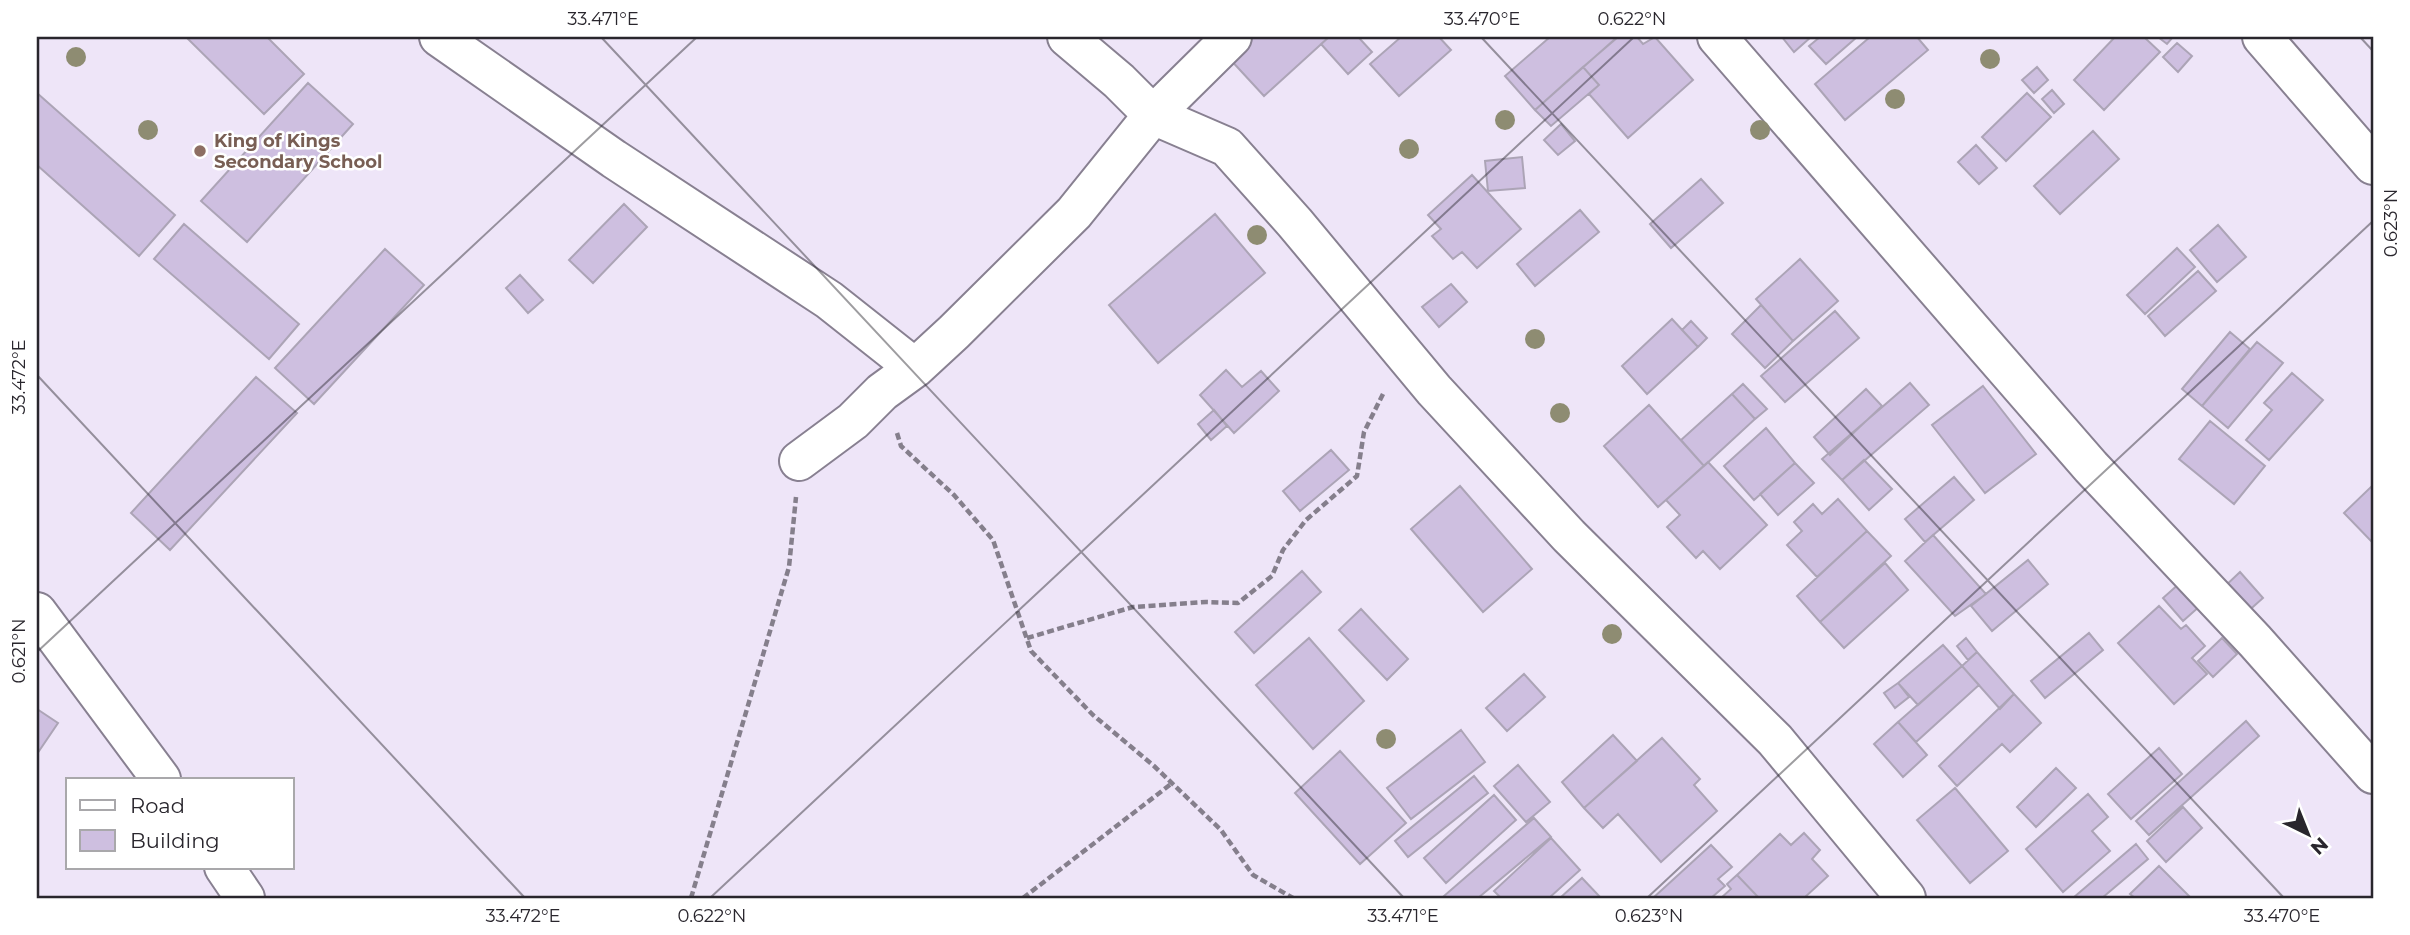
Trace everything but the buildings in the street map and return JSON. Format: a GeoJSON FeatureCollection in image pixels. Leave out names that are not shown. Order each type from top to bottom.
{"type":"FeatureCollection","features":[{"type":"Feature","properties":{"kind":"street"},"geometry":{"type":"LineString","coordinates":[[439,37],[614,159],[829,300],[915,368]]}},
{"type":"Feature","properties":{"kind":"street"},"geometry":{"type":"LineString","coordinates":[[1067,37],[1119,80],[1153,115],[1227,147],[1296,223],[1434,390],[1569,536],[1775,740],[1906,898]]}},
{"type":"Feature","properties":{"kind":"street"},"geometry":{"type":"LineString","coordinates":[[799,461],[853,421],[882,391],[915,368],[1074,213],[1153,115],[1233,37]]}},
{"type":"Feature","properties":{"kind":"street"},"geometry":{"type":"LineString","coordinates":[[1717,37],[2091,467],[2255,641],[2373,774]]}},
{"type":"Feature","properties":{"kind":"street"},"geometry":{"type":"LineString","coordinates":[[2262,37],[2373,165]]}},
{"type":"Feature","properties":{"kind":"street"},"geometry":{"type":"LineString","coordinates":[[37,612],[160,778]]}},
{"type":"Feature","properties":{"kind":"street"},"geometry":{"type":"LineString","coordinates":[[225,869],[245,898]]}},
{"type":"Feature","properties":{"kind":"path"},"geometry":{"type":"LineString","coordinates":[[1027,638],[1133,607],[1206,602],[1238,603],[1272,576],[1283,550],[1306,520],[1357,476],[1364,432],[1381,396],[1406,356]]}},
{"type":"Feature","properties":{"kind":"path"},"geometry":{"type":"LineString","coordinates":[[882,391],[901,446],[954,495],[993,540],[1031,651],[1093,715],[1220,830],[1253,875],[1293,898]]}},
{"type":"Feature","properties":{"kind":"path"},"geometry":{"type":"LineString","coordinates":[[691,898],[789,567],[799,461]]}},
{"type":"Feature","properties":{"kind":"path"},"geometry":{"type":"LineString","coordinates":[[1023,898],[1171,783]]}},
{"type":"Feature","properties":{"kind":"place","name":"King of Kings Secondary School"},"geometry":{"type":"Point","coordinates":[200,151]}}]}
